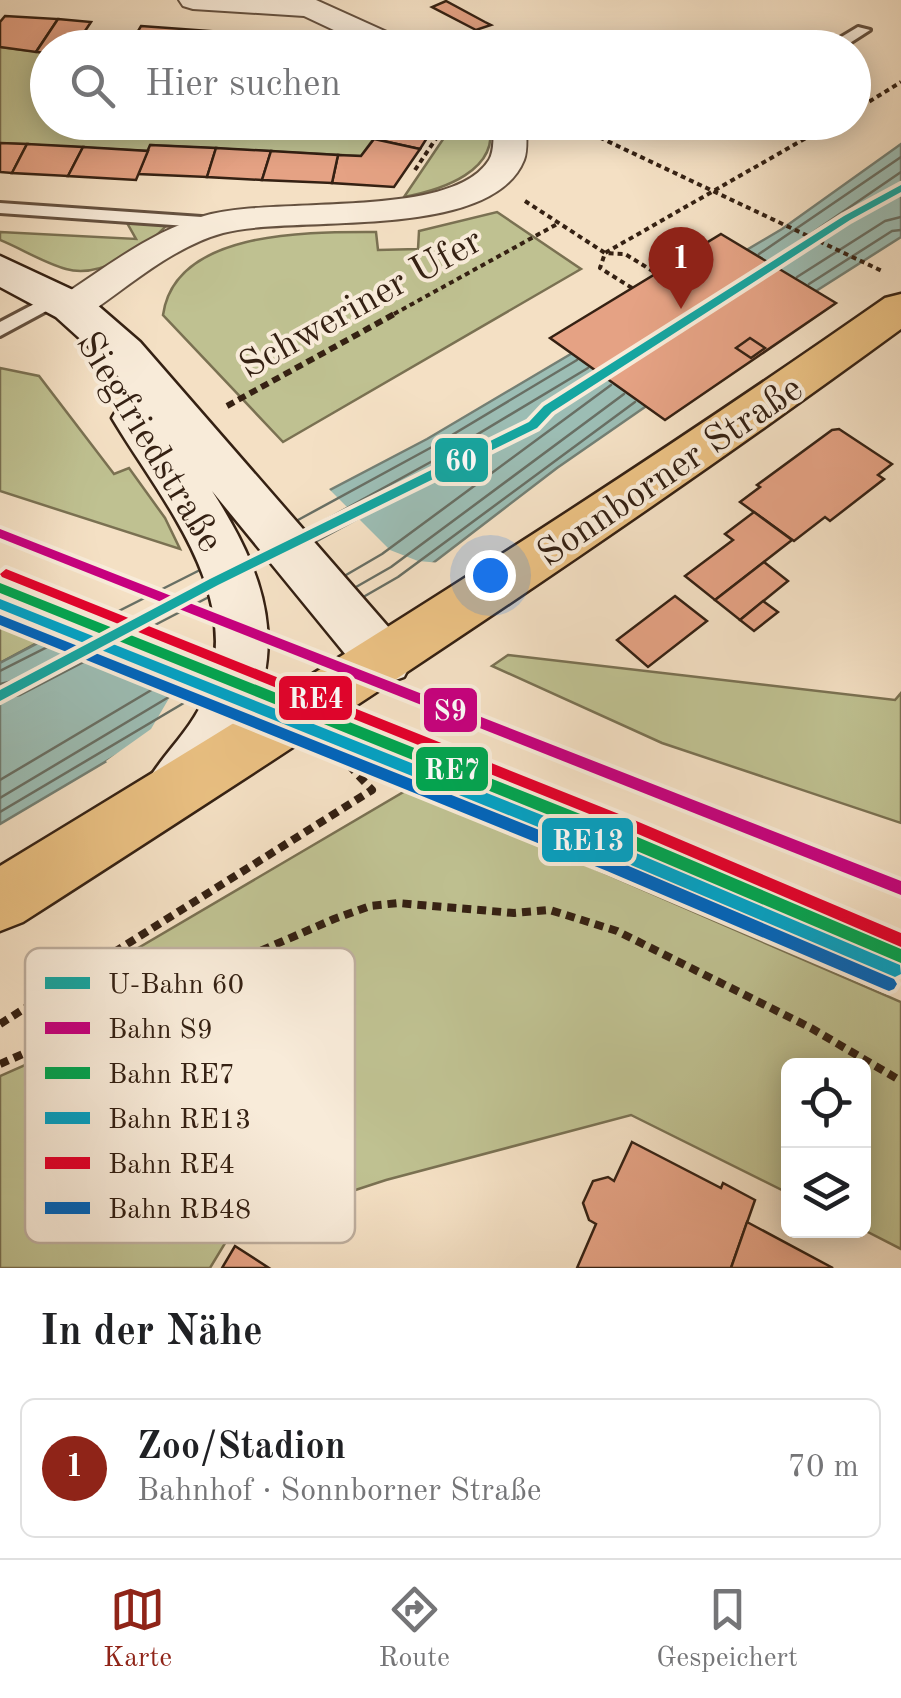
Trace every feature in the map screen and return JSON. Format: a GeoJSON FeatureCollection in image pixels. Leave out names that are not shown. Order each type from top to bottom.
{"type":"FeatureCollection","features":[{"type":"Feature","properties":{"kind":"main road","name":"Sonnborner Straße"},"geometry":{"type":"LineString","coordinates":[[0,901],[302,714],[370,645],[746,421],[894,291]]}},
{"type":"Feature","properties":{"kind":"street"},"geometry":{"type":"LineString","coordinates":[[193,0],[301,4],[358,30]]}},
{"type":"Feature","properties":{"kind":"street"},"geometry":{"type":"LineString","coordinates":[[490,179],[509,156],[509,140]]}},
{"type":"Feature","properties":{"kind":"street","name":"Siegfriedstraße"},"geometry":{"type":"LineString","coordinates":[[65,302],[216,223],[261,215],[424,208],[452,200],[490,179]]}},
{"type":"Feature","properties":{"kind":"street","name":"Siegfriedstraße"},"geometry":{"type":"LineString","coordinates":[[0,269],[65,302],[124,353],[187,429],[214,493],[223,555],[243,638],[233,700],[170,795]]}},
{"type":"Feature","properties":{"kind":"street","name":"Siegfriedstraße"},"geometry":{"type":"LineString","coordinates":[[65,302],[101,366],[214,493],[370,645]]}},
{"type":"Feature","properties":{"kind":"lane"},"geometry":{"type":"LineString","coordinates":[[0,208],[216,223]]}},
{"type":"Feature","properties":{"kind":"lane"},"geometry":{"type":"LineString","coordinates":[[0,330],[65,302]]}},
{"type":"Feature","properties":{"kind":"path"},"geometry":{"type":"LineString","coordinates":[[871,101],[901,82]]}},
{"type":"Feature","properties":{"kind":"path"},"geometry":{"type":"LineString","coordinates":[[606,140],[739,202],[894,291]]}},
{"type":"Feature","properties":{"kind":"path"},"geometry":{"type":"LineString","coordinates":[[632,288],[600,268],[605,253],[803,140]]}},
{"type":"Feature","properties":{"kind":"path"},"geometry":{"type":"LineString","coordinates":[[490,179],[605,253],[625,254],[656,273]]}},
{"type":"Feature","properties":{"kind":"path","name":"Schweriner Ufer"},"geometry":{"type":"LineString","coordinates":[[187,429],[559,223]]}},
{"type":"Feature","properties":{"kind":"path"},"geometry":{"type":"LineString","coordinates":[[121,948],[372,790],[302,714]]}},
{"type":"Feature","properties":{"kind":"path"},"geometry":{"type":"LineString","coordinates":[[267,948],[370,906],[398,903],[514,912],[550,910],[617,931],[811,1028],[901,1081]]}},
{"type":"Feature","properties":{"kind":"path"},"geometry":{"type":"LineString","coordinates":[[0,1024],[25,1008]]}},
{"type":"Feature","properties":{"kind":"path"},"geometry":{"type":"LineString","coordinates":[[0,1064],[25,1053]]}},
{"type":"Feature","properties":{"kind":"green space"},"geometry":{"type":"Polygon","coordinates":[[[0,47],[30,51],[30,140],[373,140],[361,156],[151,145],[148,151],[0,143],[0,47]]]}},
{"type":"Feature","properties":{"kind":"green space"},"geometry":{"type":"Polygon","coordinates":[[[443,140],[490,140],[486,154],[465,175],[404,197],[443,140]]]}},
{"type":"Feature","properties":{"kind":"green space"},"geometry":{"type":"Polygon","coordinates":[[[497,212],[581,269],[283,442],[163,315],[173,287],[192,266],[219,251],[250,241],[317,233],[376,232],[378,250],[418,249],[419,231],[497,212]]]}},
{"type":"Feature","properties":{"kind":"green space"},"geometry":{"type":"Polygon","coordinates":[[[126,221],[166,226],[134,252],[93,270],[66,269],[0,240],[0,232],[136,239],[126,221]]]}},
{"type":"Feature","properties":{"kind":"green space"},"geometry":{"type":"Polygon","coordinates":[[[0,368],[39,376],[114,474],[129,468],[165,518],[180,549],[0,491],[0,368]]]}},
{"type":"Feature","properties":{"kind":"green space"},"geometry":{"type":"Polygon","coordinates":[[[0,607],[57,632],[0,663],[0,607]]]}},
{"type":"Feature","properties":{"kind":"green space"},"geometry":{"type":"Polygon","coordinates":[[[508,655],[895,700],[901,693],[901,823],[662,743],[492,666],[508,655]]]}},
{"type":"Feature","properties":{"kind":"green space"},"geometry":{"type":"Polygon","coordinates":[[[424,780],[550,830],[547,848],[901,1002],[901,1249],[871,1234],[871,1058],[781,1058],[781,1190],[631,1115],[355,1190],[355,948],[138,948],[424,780]]]}},
{"type":"Feature","properties":{"kind":"green space"},"geometry":{"type":"Polygon","coordinates":[[[25,1065],[25,1243],[225,1243],[210,1268],[0,1268],[0,1076],[25,1065]]]}},
{"type":"Feature","properties":{"kind":"water"},"geometry":{"type":"Polygon","coordinates":[[[901,144],[901,237],[772,319],[557,468],[403,586],[0,824],[0,663],[427,439],[782,229],[901,144]]]}},
{"type":"Feature","properties":{"kind":"pier"},"geometry":{"type":"Polygon","coordinates":[[[328,488],[390,550],[418,561],[441,563],[405,590],[108,764],[106,761],[151,729],[178,683],[48,631],[328,488]]]}},
{"type":"Feature","properties":{"kind":"building"},"geometry":{"type":"Polygon","coordinates":[[[446,1],[491,25],[476,30],[432,7],[446,1]]]}},
{"type":"Feature","properties":{"kind":"building"},"geometry":{"type":"Polygon","coordinates":[[[5,16],[58,19],[51,30],[30,30],[30,51],[0,47],[0,22],[5,16]]]}},
{"type":"Feature","properties":{"kind":"building"},"geometry":{"type":"Polygon","coordinates":[[[58,19],[91,22],[86,30],[51,30],[58,19]]]}},
{"type":"Feature","properties":{"kind":"building"},"geometry":{"type":"Polygon","coordinates":[[[141,26],[196,30],[139,30],[141,26]]]}},
{"type":"Feature","properties":{"kind":"building"},"geometry":{"type":"Polygon","coordinates":[[[373,140],[420,149],[394,187],[332,183],[338,155],[361,156],[373,140]]]}},
{"type":"Feature","properties":{"kind":"building"},"geometry":{"type":"Polygon","coordinates":[[[379,140],[426,140],[420,149],[379,140]]]}},
{"type":"Feature","properties":{"kind":"building"},"geometry":{"type":"Polygon","coordinates":[[[0,143],[27,144],[12,173],[0,172],[0,143]]]}},
{"type":"Feature","properties":{"kind":"building"},"geometry":{"type":"Polygon","coordinates":[[[27,144],[83,147],[68,176],[12,173],[27,144]]]}},
{"type":"Feature","properties":{"kind":"building"},"geometry":{"type":"Polygon","coordinates":[[[150,145],[216,148],[207,177],[138,174],[150,145]]]}},
{"type":"Feature","properties":{"kind":"building"},"geometry":{"type":"Polygon","coordinates":[[[83,147],[148,151],[136,180],[68,176],[83,147]]]}},
{"type":"Feature","properties":{"kind":"building"},"geometry":{"type":"Polygon","coordinates":[[[216,148],[271,151],[262,180],[207,177],[216,148]]]}},
{"type":"Feature","properties":{"kind":"building"},"geometry":{"type":"Polygon","coordinates":[[[271,151],[338,155],[332,183],[262,180],[271,151]]]}},
{"type":"Feature","properties":{"kind":"building"},"geometry":{"type":"Polygon","coordinates":[[[721,234],[836,303],[665,420],[550,338],[721,234]]]}},
{"type":"Feature","properties":{"kind":"building"},"geometry":{"type":"Polygon","coordinates":[[[750,338],[765,348],[751,358],[736,348],[750,338]]]}},
{"type":"Feature","properties":{"kind":"building"},"geometry":{"type":"Polygon","coordinates":[[[839,429],[892,464],[878,475],[884,479],[830,521],[825,517],[794,541],[740,502],[760,487],[757,485],[832,430],[839,429]]]}},
{"type":"Feature","properties":{"kind":"building"},"geometry":{"type":"Polygon","coordinates":[[[754,512],[792,540],[715,600],[685,576],[733,540],[725,534],[754,512]]]}},
{"type":"Feature","properties":{"kind":"building"},"geometry":{"type":"Polygon","coordinates":[[[764,562],[788,581],[740,620],[715,600],[764,562]]]}},
{"type":"Feature","properties":{"kind":"building"},"geometry":{"type":"Polygon","coordinates":[[[675,596],[707,621],[648,667],[617,640],[675,596]]]}},
{"type":"Feature","properties":{"kind":"building"},"geometry":{"type":"Polygon","coordinates":[[[763,601],[778,612],[754,631],[740,620],[763,601]]]}},
{"type":"Feature","properties":{"kind":"building"},"geometry":{"type":"Polygon","coordinates":[[[632,1142],[721,1188],[723,1183],[755,1200],[731,1268],[577,1268],[596,1224],[589,1220],[583,1203],[593,1181],[608,1177],[614,1181],[632,1142]]]}},
{"type":"Feature","properties":{"kind":"building"},"geometry":{"type":"Polygon","coordinates":[[[747,1222],[833,1268],[731,1268],[747,1222]]]}},
{"type":"Feature","properties":{"kind":"building"},"geometry":{"type":"Polygon","coordinates":[[[235,1246],[269,1268],[222,1268],[235,1246]]]}},
{"type":"Feature","properties":{"kind":"metro line","name":"60"},"geometry":{"type":"LineString","coordinates":[[0,696],[214,582],[533,425],[548,409],[847,218],[901,188]]}},
{"type":"Feature","properties":{"kind":"rail line","name":"S9"},"geometry":{"type":"LineString","coordinates":[[0,533],[901,888]]}},
{"type":"Feature","properties":{"kind":"rail line","name":"RE4"},"geometry":{"type":"LineString","coordinates":[[6,574],[629,824],[901,940]]}},
{"type":"Feature","properties":{"kind":"rail line","name":"RE7"},"geometry":{"type":"LineString","coordinates":[[0,588],[623,838],[901,956]]}},
{"type":"Feature","properties":{"kind":"rail line","name":"RE13"},"geometry":{"type":"LineString","coordinates":[[0,604],[617,852],[895,970]]}},
{"type":"Feature","properties":{"kind":"rail line","name":"RB48"},"geometry":{"type":"LineString","coordinates":[[0,620],[612,866],[889,984]]}},
{"type":"Feature","properties":{"kind":"place","name":"Zoo/Stadion"},"geometry":{"type":"Point","coordinates":[681,309]}}]}
